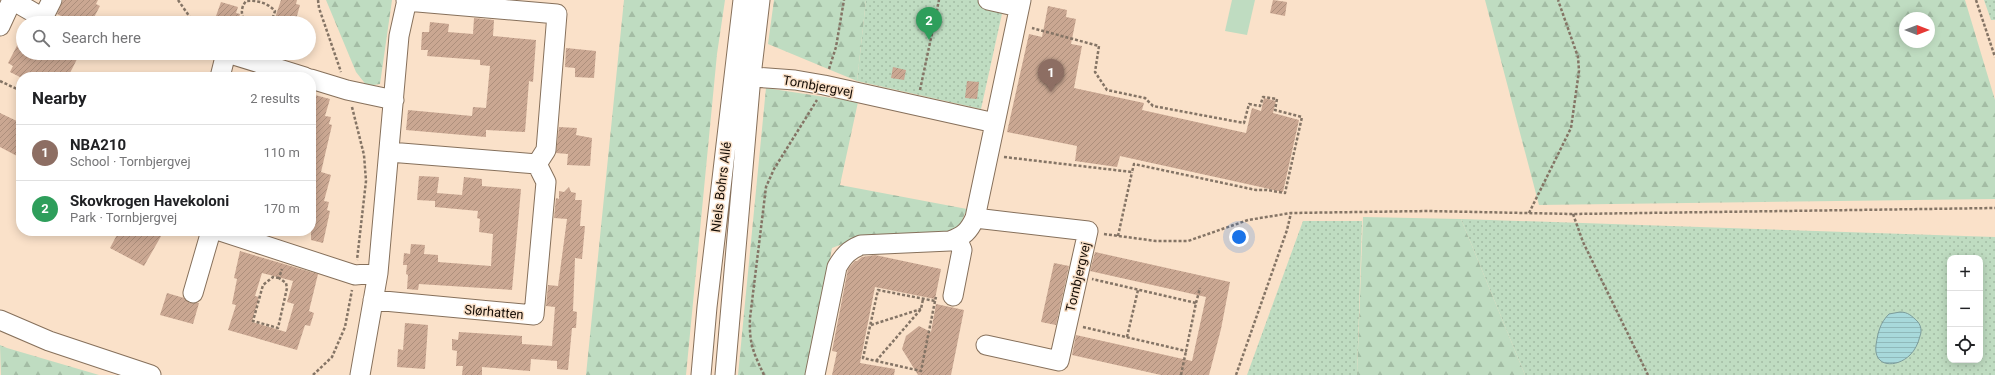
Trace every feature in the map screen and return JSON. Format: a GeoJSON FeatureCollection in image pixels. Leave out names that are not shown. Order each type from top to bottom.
{"type":"FeatureCollection","features":[{"type":"Feature","properties":{"kind":"street"},"geometry":{"type":"LineString","coordinates":[[0,26],[12,0],[40,16]]}},
{"type":"Feature","properties":{"kind":"street"},"geometry":{"type":"LineString","coordinates":[[44,16],[52,0]]}},
{"type":"Feature","properties":{"kind":"street","name":"Niels Bohrs Allé"},"geometry":{"type":"LineString","coordinates":[[725,375],[742,76],[743,0]]}},
{"type":"Feature","properties":{"kind":"street","name":"Niels Bohrs Allé"},"geometry":{"type":"LineString","coordinates":[[701,375],[707,307],[742,76],[760,0]]}},
{"type":"Feature","properties":{"kind":"street"},"geometry":{"type":"LineString","coordinates":[[815,375],[837,267],[843,256],[850,249],[861,245],[950,241],[970,230],[975,218],[1019,10],[988,0]]}},
{"type":"Feature","properties":{"kind":"street"},"geometry":{"type":"LineString","coordinates":[[360,375],[378,274],[399,36],[406,1],[557,14],[546,150],[537,164],[389,152]]}},
{"type":"Feature","properties":{"kind":"street"},"geometry":{"type":"LineString","coordinates":[[221,72],[225,60]]}},
{"type":"Feature","properties":{"kind":"street"},"geometry":{"type":"LineString","coordinates":[[250,60],[289,72]]}},
{"type":"Feature","properties":{"kind":"street","name":"Tornbjergvej"},"geometry":{"type":"LineString","coordinates":[[742,76],[824,85],[995,123]]}},
{"type":"Feature","properties":{"kind":"street"},"geometry":{"type":"LineString","coordinates":[[316,81],[347,90],[394,100]]}},
{"type":"Feature","properties":{"kind":"street","name":"Slørhatten"},"geometry":{"type":"LineString","coordinates":[[373,300],[534,315],[546,182],[537,164]]}},
{"type":"Feature","properties":{"kind":"street","name":"Tornbjergvej"},"geometry":{"type":"LineString","coordinates":[[975,218],[1088,231],[1059,361],[986,345]]}},
{"type":"Feature","properties":{"kind":"street"},"geometry":{"type":"LineString","coordinates":[[193,293],[210,236]]}},
{"type":"Feature","properties":{"kind":"street"},"geometry":{"type":"LineString","coordinates":[[235,236],[355,275],[378,274]]}},
{"type":"Feature","properties":{"kind":"street"},"geometry":{"type":"LineString","coordinates":[[953,296],[962,250],[957,238]]}},
{"type":"Feature","properties":{"kind":"street"},"geometry":{"type":"LineString","coordinates":[[707,307],[715,332],[712,375]]}},
{"type":"Feature","properties":{"kind":"street"},"geometry":{"type":"LineString","coordinates":[[0,320],[48,340],[151,375]]}},
{"type":"Feature","properties":{"kind":"path"},"geometry":{"type":"LineString","coordinates":[[178,0],[189,16]]}},
{"type":"Feature","properties":{"kind":"path"},"geometry":{"type":"LineString","coordinates":[[313,375],[332,357],[345,328],[355,275],[366,181],[364,154],[347,90],[319,8],[318,0]]}},
{"type":"Feature","properties":{"kind":"path"},"geometry":{"type":"LineString","coordinates":[[764,375],[752,350],[749,337],[766,187],[774,169],[813,110],[824,85],[836,47],[844,0]]}},
{"type":"Feature","properties":{"kind":"path"},"geometry":{"type":"LineString","coordinates":[[916,106],[939,0]]}},
{"type":"Feature","properties":{"kind":"path"},"geometry":{"type":"LineString","coordinates":[[1530,213],[1571,128],[1579,71],[1578,57],[1558,0]]}},
{"type":"Feature","properties":{"kind":"path"},"geometry":{"type":"LineString","coordinates":[[1976,0],[1995,57]]}},
{"type":"Feature","properties":{"kind":"path"},"geometry":{"type":"LineString","coordinates":[[243,16],[241,12],[242,6],[246,1],[253,1],[270,5],[274,11],[274,16]]}},
{"type":"Feature","properties":{"kind":"path"},"geometry":{"type":"LineString","coordinates":[[1019,10],[1099,46],[1095,72],[1107,90],[1144,98],[1153,106],[1244,123],[1249,104],[1260,106],[1263,97],[1277,99],[1275,110],[1302,117],[1285,193],[1256,190],[1134,164],[1118,236]]}},
{"type":"Feature","properties":{"kind":"path"},"geometry":{"type":"LineString","coordinates":[[0,81],[16,89]]}},
{"type":"Feature","properties":{"kind":"path"},"geometry":{"type":"LineString","coordinates":[[988,155],[1132,172]]}},
{"type":"Feature","properties":{"kind":"path"},"geometry":{"type":"LineString","coordinates":[[1088,231],[1156,241],[1188,241],[1248,220],[1291,213],[1428,211],[1573,214],[1995,208]]}},
{"type":"Feature","properties":{"kind":"path"},"geometry":{"type":"LineString","coordinates":[[1236,375],[1287,230],[1291,213]]}},
{"type":"Feature","properties":{"kind":"path"},"geometry":{"type":"LineString","coordinates":[[1573,214],[1583,242],[1648,375]]}},
{"type":"Feature","properties":{"kind":"path"},"geometry":{"type":"LineString","coordinates":[[279,278],[287,253]]}},
{"type":"Feature","properties":{"kind":"path"},"geometry":{"type":"LineString","coordinates":[[1078,276],[1196,303]]}},
{"type":"Feature","properties":{"kind":"path"},"geometry":{"type":"LineString","coordinates":[[273,277],[279,278],[286,283],[287,288],[278,328],[253,321],[263,285],[273,277]]}},
{"type":"Feature","properties":{"kind":"path"},"geometry":{"type":"LineString","coordinates":[[1181,375],[1200,288]]}},
{"type":"Feature","properties":{"kind":"path"},"geometry":{"type":"LineString","coordinates":[[935,301],[878,290],[864,358],[922,371],[936,296],[953,296]]}},
{"type":"Feature","properties":{"kind":"path"},"geometry":{"type":"LineString","coordinates":[[1127,337],[1138,290]]}},
{"type":"Feature","properties":{"kind":"path"},"geometry":{"type":"LineString","coordinates":[[876,361],[922,309],[923,299]]}},
{"type":"Feature","properties":{"kind":"path"},"geometry":{"type":"LineString","coordinates":[[870,326],[922,309]]}},
{"type":"Feature","properties":{"kind":"path"},"geometry":{"type":"LineString","coordinates":[[1067,324],[1186,351]]}},
{"type":"Feature","properties":{"kind":"green space"},"geometry":{"type":"Polygon","coordinates":[[[326,0],[392,0],[380,84],[367,86],[356,72],[326,0]]]}},
{"type":"Feature","properties":{"kind":"green space"},"geometry":{"type":"Polygon","coordinates":[[[624,0],[725,0],[717,54],[686,375],[586,375],[624,0]]]}},
{"type":"Feature","properties":{"kind":"green space"},"geometry":{"type":"Polygon","coordinates":[[[774,0],[866,0],[857,81],[768,44],[774,0]]]}},
{"type":"Feature","properties":{"kind":"green space"},"geometry":{"type":"Polygon","coordinates":[[[866,0],[1005,0],[981,109],[857,81],[866,0]]]}},
{"type":"Feature","properties":{"kind":"green space"},"geometry":{"type":"Polygon","coordinates":[[[1232,0],[1255,0],[1247,35],[1225,31],[1232,0]]]}},
{"type":"Feature","properties":{"kind":"green space"},"geometry":{"type":"Polygon","coordinates":[[[1485,0],[1965,0],[1995,100],[1995,199],[1539,205],[1485,0]]]}},
{"type":"Feature","properties":{"kind":"green space"},"geometry":{"type":"Polygon","coordinates":[[[1984,0],[1995,0],[1995,20],[1991,20],[1984,0]]]}},
{"type":"Feature","properties":{"kind":"green space"},"geometry":{"type":"Polygon","coordinates":[[[766,88],[858,102],[840,185],[967,209],[956,234],[853,240],[832,248],[808,375],[738,375],[766,88]]]}},
{"type":"Feature","properties":{"kind":"green space"},"geometry":{"type":"Polygon","coordinates":[[[1363,217],[1461,219],[1525,375],[1357,375],[1363,217]]]}},
{"type":"Feature","properties":{"kind":"green space"},"geometry":{"type":"Polygon","coordinates":[[[1461,219],[1995,237],[1995,375],[1525,375],[1461,219]]]}},
{"type":"Feature","properties":{"kind":"green space"},"geometry":{"type":"Polygon","coordinates":[[[1303,221],[1362,221],[1357,375],[1247,375],[1303,221]]]}},
{"type":"Feature","properties":{"kind":"green space"},"geometry":{"type":"Polygon","coordinates":[[[0,345],[7,348],[99,375],[1,375],[0,345]]]}},
{"type":"Feature","properties":{"kind":"water"},"geometry":{"type":"Polygon","coordinates":[[[1900,312],[1910,315],[1918,322],[1921,329],[1921,334],[1916,347],[1910,355],[1899,362],[1887,364],[1878,358],[1876,353],[1876,345],[1881,324],[1889,314],[1900,312]]]}},
{"type":"Feature","properties":{"kind":"building"},"geometry":{"type":"Polygon","coordinates":[[[63,0],[98,0],[96,4],[100,6],[95,16],[61,16],[57,14],[63,0]]]}},
{"type":"Feature","properties":{"kind":"building"},"geometry":{"type":"Polygon","coordinates":[[[281,0],[297,0],[296,4],[300,5],[297,16],[276,16],[281,0]]]}},
{"type":"Feature","properties":{"kind":"building"},"geometry":{"type":"Polygon","coordinates":[[[1273,0],[1287,2],[1285,16],[1270,13],[1273,0]]]}},
{"type":"Feature","properties":{"kind":"building"},"geometry":{"type":"Polygon","coordinates":[[[221,2],[238,7],[236,13],[240,14],[239,16],[216,16],[221,2]]]}},
{"type":"Feature","properties":{"kind":"building"},"geometry":{"type":"Polygon","coordinates":[[[1048,6],[1067,10],[1066,17],[1076,19],[1071,44],[1082,46],[1074,88],[1144,103],[1142,110],[1246,133],[1252,108],[1261,111],[1264,98],[1276,101],[1273,113],[1299,120],[1283,192],[1120,156],[1117,167],[1075,161],[1077,146],[1007,132],[1029,34],[1042,37],[1048,6]]]}},
{"type":"Feature","properties":{"kind":"building"},"geometry":{"type":"Polygon","coordinates":[[[474,18],[494,20],[493,36],[536,40],[533,82],[529,81],[525,132],[486,130],[486,137],[406,130],[408,110],[472,116],[473,107],[486,108],[490,66],[480,65],[480,60],[427,56],[428,50],[421,50],[422,32],[429,32],[430,22],[449,24],[448,32],[473,34],[474,18]]]}},
{"type":"Feature","properties":{"kind":"building"},"geometry":{"type":"Polygon","coordinates":[[[16,48],[16,60],[76,60],[70,72],[16,72],[16,75],[10,72],[13,66],[8,63],[16,48]]]}},
{"type":"Feature","properties":{"kind":"building"},"geometry":{"type":"Polygon","coordinates":[[[566,48],[596,51],[594,78],[575,77],[575,68],[565,67],[566,48]]]}},
{"type":"Feature","properties":{"kind":"building"},"geometry":{"type":"Polygon","coordinates":[[[893,67],[906,70],[904,80],[891,78],[893,67]]]}},
{"type":"Feature","properties":{"kind":"building"},"geometry":{"type":"Polygon","coordinates":[[[967,81],[979,82],[977,99],[965,98],[967,81]]]}},
{"type":"Feature","properties":{"kind":"building"},"geometry":{"type":"Polygon","coordinates":[[[316,95],[330,99],[325,116],[331,117],[329,124],[332,125],[321,172],[331,175],[324,201],[329,202],[327,210],[330,211],[323,243],[311,240],[311,236],[316,236],[316,95]]]}},
{"type":"Feature","properties":{"kind":"building"},"geometry":{"type":"Polygon","coordinates":[[[0,113],[16,121],[16,155],[0,147],[0,113]]]}},
{"type":"Feature","properties":{"kind":"building"},"geometry":{"type":"Polygon","coordinates":[[[559,127],[577,128],[576,135],[592,138],[590,166],[567,165],[568,154],[556,153],[559,127]]]}},
{"type":"Feature","properties":{"kind":"building"},"geometry":{"type":"Polygon","coordinates":[[[419,176],[439,177],[437,193],[462,195],[464,177],[482,179],[482,186],[521,189],[512,290],[419,284],[418,290],[407,289],[408,275],[406,274],[407,265],[403,265],[404,253],[410,254],[411,244],[425,245],[424,254],[438,255],[438,262],[491,266],[493,234],[479,232],[480,219],[477,218],[478,211],[435,207],[435,201],[417,200],[419,176]]]}},
{"type":"Feature","properties":{"kind":"building"},"geometry":{"type":"Polygon","coordinates":[[[569,187],[571,192],[576,193],[575,200],[582,200],[580,226],[585,226],[582,259],[575,258],[573,311],[577,312],[576,328],[572,328],[568,370],[557,369],[557,361],[531,359],[530,371],[482,367],[482,375],[462,375],[463,366],[456,366],[457,351],[452,350],[452,339],[458,340],[459,332],[522,336],[522,344],[552,346],[555,307],[546,306],[548,285],[558,286],[567,219],[554,218],[556,198],[559,199],[559,191],[564,192],[569,187]]]}},
{"type":"Feature","properties":{"kind":"building"},"geometry":{"type":"Polygon","coordinates":[[[116,236],[161,236],[144,266],[110,248],[116,236]]]}},
{"type":"Feature","properties":{"kind":"building"},"geometry":{"type":"Polygon","coordinates":[[[240,251],[318,274],[309,311],[314,313],[310,326],[305,325],[297,350],[228,330],[236,305],[232,304],[237,279],[234,278],[240,251]],[[262,273],[255,296],[259,297],[252,322],[286,332],[294,304],[287,302],[293,281],[262,273]]]}},
{"type":"Feature","properties":{"kind":"building"},"geometry":{"type":"Polygon","coordinates":[[[1095,252],[1230,282],[1221,329],[1209,375],[1161,375],[1072,355],[1076,335],[1192,361],[1206,297],[1090,271],[1095,252]]]}},
{"type":"Feature","properties":{"kind":"building"},"geometry":{"type":"Polygon","coordinates":[[[875,255],[941,269],[935,299],[875,287],[860,363],[895,369],[894,375],[832,375],[837,352],[832,351],[848,269],[855,261],[862,257],[875,255]]]}},
{"type":"Feature","properties":{"kind":"building"},"geometry":{"type":"Polygon","coordinates":[[[1054,263],[1069,266],[1056,325],[1041,322],[1054,263]]]}},
{"type":"Feature","properties":{"kind":"building"},"geometry":{"type":"Polygon","coordinates":[[[167,293],[184,298],[190,303],[199,303],[193,324],[160,315],[167,293]]]}},
{"type":"Feature","properties":{"kind":"building"},"geometry":{"type":"Polygon","coordinates":[[[936,304],[964,310],[951,375],[918,375],[902,349],[906,336],[919,326],[931,332],[936,304]]]}},
{"type":"Feature","properties":{"kind":"building"},"geometry":{"type":"Polygon","coordinates":[[[405,323],[428,325],[425,369],[397,367],[398,349],[403,350],[405,323]]]}},
{"type":"Feature","properties":{"kind":"place","name":"Skovkrogen Havekoloni"},"geometry":{"type":"Point","coordinates":[929,40]}},
{"type":"Feature","properties":{"kind":"place","name":"NBA210"},"geometry":{"type":"Point","coordinates":[1051,92]}}]}
